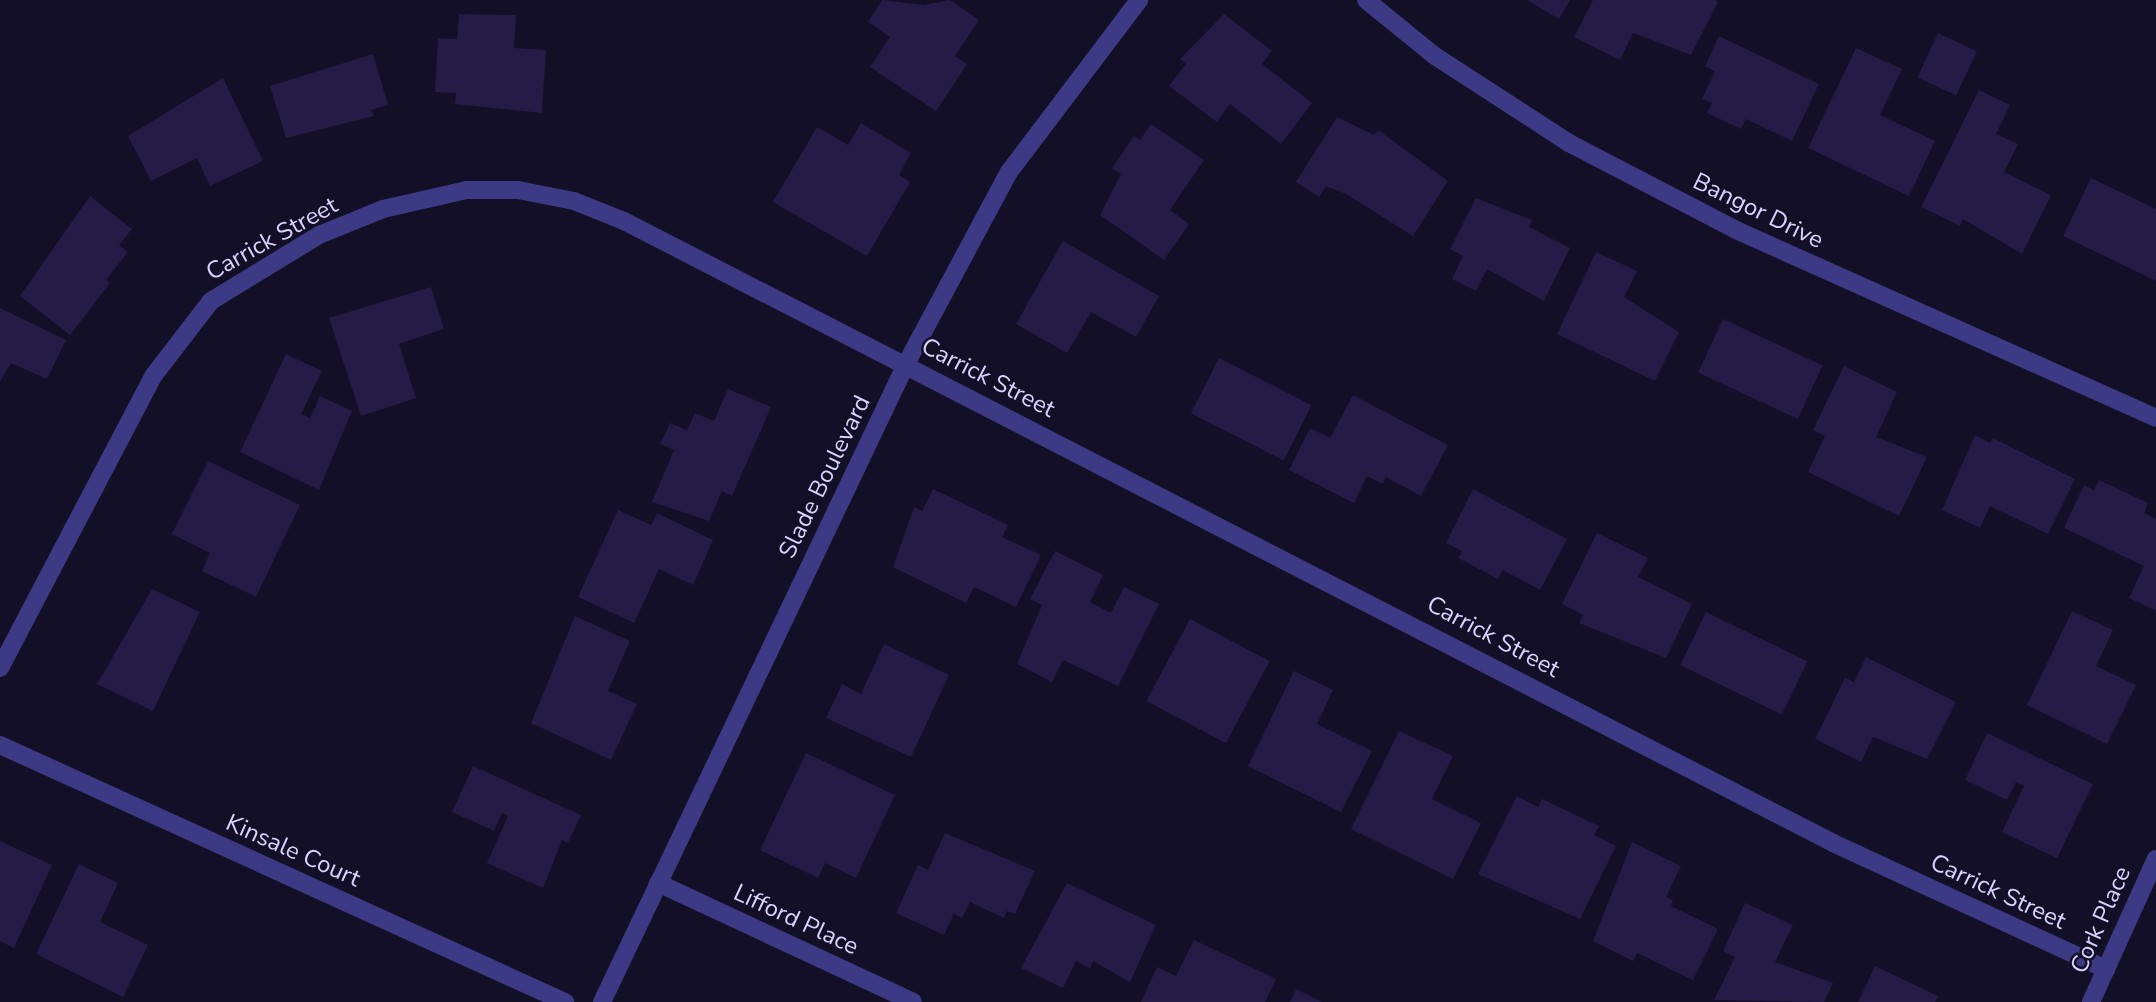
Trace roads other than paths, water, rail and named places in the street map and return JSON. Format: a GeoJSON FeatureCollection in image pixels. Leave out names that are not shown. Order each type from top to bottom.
{"type":"FeatureCollection","features":[{"type":"Feature","properties":{"kind":"street","name":"Slade Boulevard"},"geometry":{"type":"LineString","coordinates":[[602,1002],[906,364],[1009,172],[1139,0]]}},
{"type":"Feature","properties":{"kind":"street","name":"Bangor Drive"},"geometry":{"type":"LineString","coordinates":[[1366,0],[1435,57],[1592,155],[1736,230],[2156,418]]}},
{"type":"Feature","properties":{"kind":"street","name":"Carrick Street"},"geometry":{"type":"LineString","coordinates":[[0,668],[155,374],[211,301],[319,235],[383,209],[467,190],[573,201],[906,364],[1832,843],[2106,969]]}},
{"type":"Feature","properties":{"kind":"street","name":"Kinsale Court"},"geometry":{"type":"LineString","coordinates":[[0,744],[565,1002]]}},
{"type":"Feature","properties":{"kind":"street","name":"Cork Place"},"geometry":{"type":"LineString","coordinates":[[2091,1002],[2156,859]]}},
{"type":"Feature","properties":{"kind":"street","name":"Lifford Place"},"geometry":{"type":"LineString","coordinates":[[658,883],[913,1002]]}}]}
